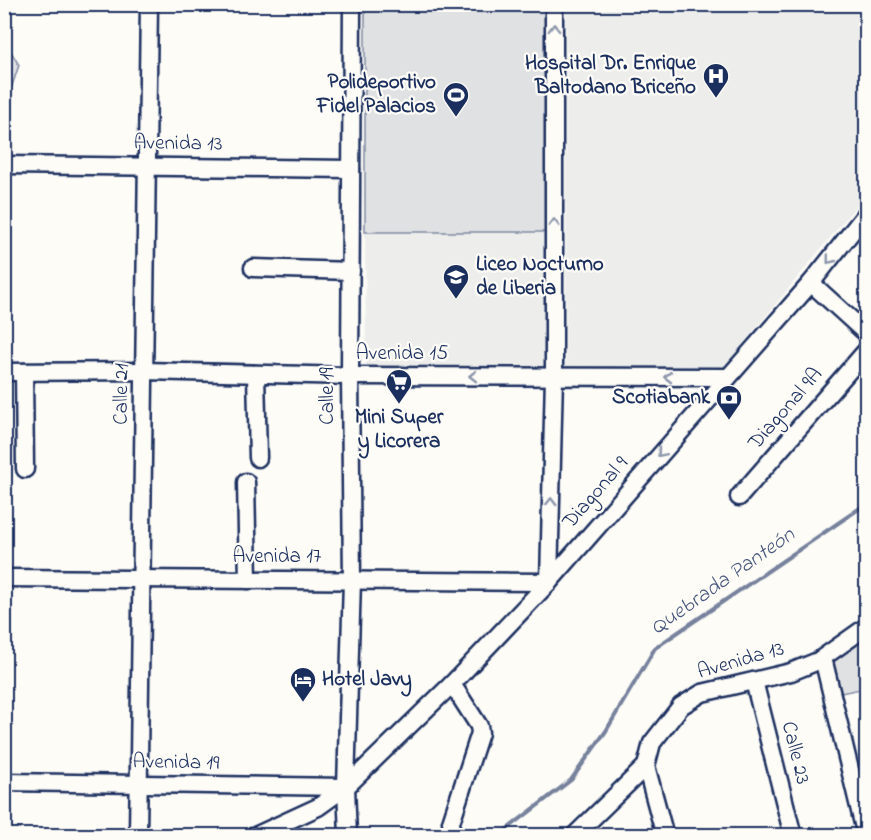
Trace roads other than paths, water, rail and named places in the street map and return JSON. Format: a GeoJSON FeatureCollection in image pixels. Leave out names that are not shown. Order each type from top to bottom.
{"type":"FeatureCollection","features":[{"type":"Feature","properties":{"kind":"street","name":"Calle 21"},"geometry":{"type":"LineString","coordinates":[[138,836],[149,4]]}},
{"type":"Feature","properties":{"kind":"street","name":"Calle 19"},"geometry":{"type":"LineString","coordinates":[[348,836],[346,787],[352,580],[350,376],[352,4]]}},
{"type":"Feature","properties":{"kind":"street"},"geometry":{"type":"LineString","coordinates":[[549,582],[554,376],[554,4]]}},
{"type":"Feature","properties":{"kind":"street","name":"Avenida 13"},"geometry":{"type":"LineString","coordinates":[[4,165],[351,169]]}},
{"type":"Feature","properties":{"kind":"street","name":"Diagonal 9"},"geometry":{"type":"LineString","coordinates":[[255,836],[318,807],[346,787],[452,684],[549,582],[811,283],[867,214]]}},
{"type":"Feature","properties":{"kind":"street"},"geometry":{"type":"LineString","coordinates":[[253,268],[351,271]]}},
{"type":"Feature","properties":{"kind":"street"},"geometry":{"type":"LineString","coordinates":[[811,283],[867,333]]}},
{"type":"Feature","properties":{"kind":"street","name":"Diagonal 9A"},"geometry":{"type":"LineString","coordinates":[[739,497],[867,351]]}},
{"type":"Feature","properties":{"kind":"street","name":"Avenida 15"},"geometry":{"type":"LineString","coordinates":[[4,372],[145,371],[350,376],[727,377]]}},
{"type":"Feature","properties":{"kind":"street"},"geometry":{"type":"LineString","coordinates":[[24,372],[25,469]]}},
{"type":"Feature","properties":{"kind":"street"},"geometry":{"type":"LineString","coordinates":[[256,374],[258,458]]}},
{"type":"Feature","properties":{"kind":"street"},"geometry":{"type":"LineString","coordinates":[[246,482],[248,580]]}},
{"type":"Feature","properties":{"kind":"street","name":"Avenida 17"},"geometry":{"type":"LineString","coordinates":[[4,578],[549,582]]}},
{"type":"Feature","properties":{"kind":"street","name":"Avenida 13"},"geometry":{"type":"LineString","coordinates":[[574,836],[646,766],[652,743],[681,706],[702,693],[792,672],[823,658],[867,627]]}},
{"type":"Feature","properties":{"kind":"street"},"geometry":{"type":"LineString","coordinates":[[823,658],[866,836]]}},
{"type":"Feature","properties":{"kind":"street","name":"Calle 23"},"geometry":{"type":"LineString","coordinates":[[754,681],[793,836]]}},
{"type":"Feature","properties":{"kind":"street"},"geometry":{"type":"LineString","coordinates":[[451,822],[480,733],[479,726],[452,684]]}},
{"type":"Feature","properties":{"kind":"street"},"geometry":{"type":"LineString","coordinates":[[646,766],[665,836]]}},
{"type":"Feature","properties":{"kind":"street","name":"Avenida 19"},"geometry":{"type":"LineString","coordinates":[[4,782],[346,787]]}},
{"type":"Feature","properties":{"kind":"waterway","name":"Quebrada Panteón"},"geometry":{"type":"LineString","coordinates":[[498,836],[571,780],[606,731],[655,648],[866,504]]}},
{"type":"Feature","properties":{"kind":"place","name":"Hospital Dr. Enrique Baltodano Briceño"},"geometry":{"type":"Point","coordinates":[716,99]}},
{"type":"Feature","properties":{"kind":"place","name":"Polideportivo Fidel Palacios"},"geometry":{"type":"Point","coordinates":[456,118]}},
{"type":"Feature","properties":{"kind":"place","name":"Liceo Nocturno de Liberia"},"geometry":{"type":"Point","coordinates":[456,300]}},
{"type":"Feature","properties":{"kind":"place","name":"Mini Super y Licorera"},"geometry":{"type":"Point","coordinates":[399,405]}},
{"type":"Feature","properties":{"kind":"place","name":"Scotiabank"},"geometry":{"type":"Point","coordinates":[729,421]}},
{"type":"Feature","properties":{"kind":"place","name":"Hotel Javy"},"geometry":{"type":"Point","coordinates":[303,703]}}]}
